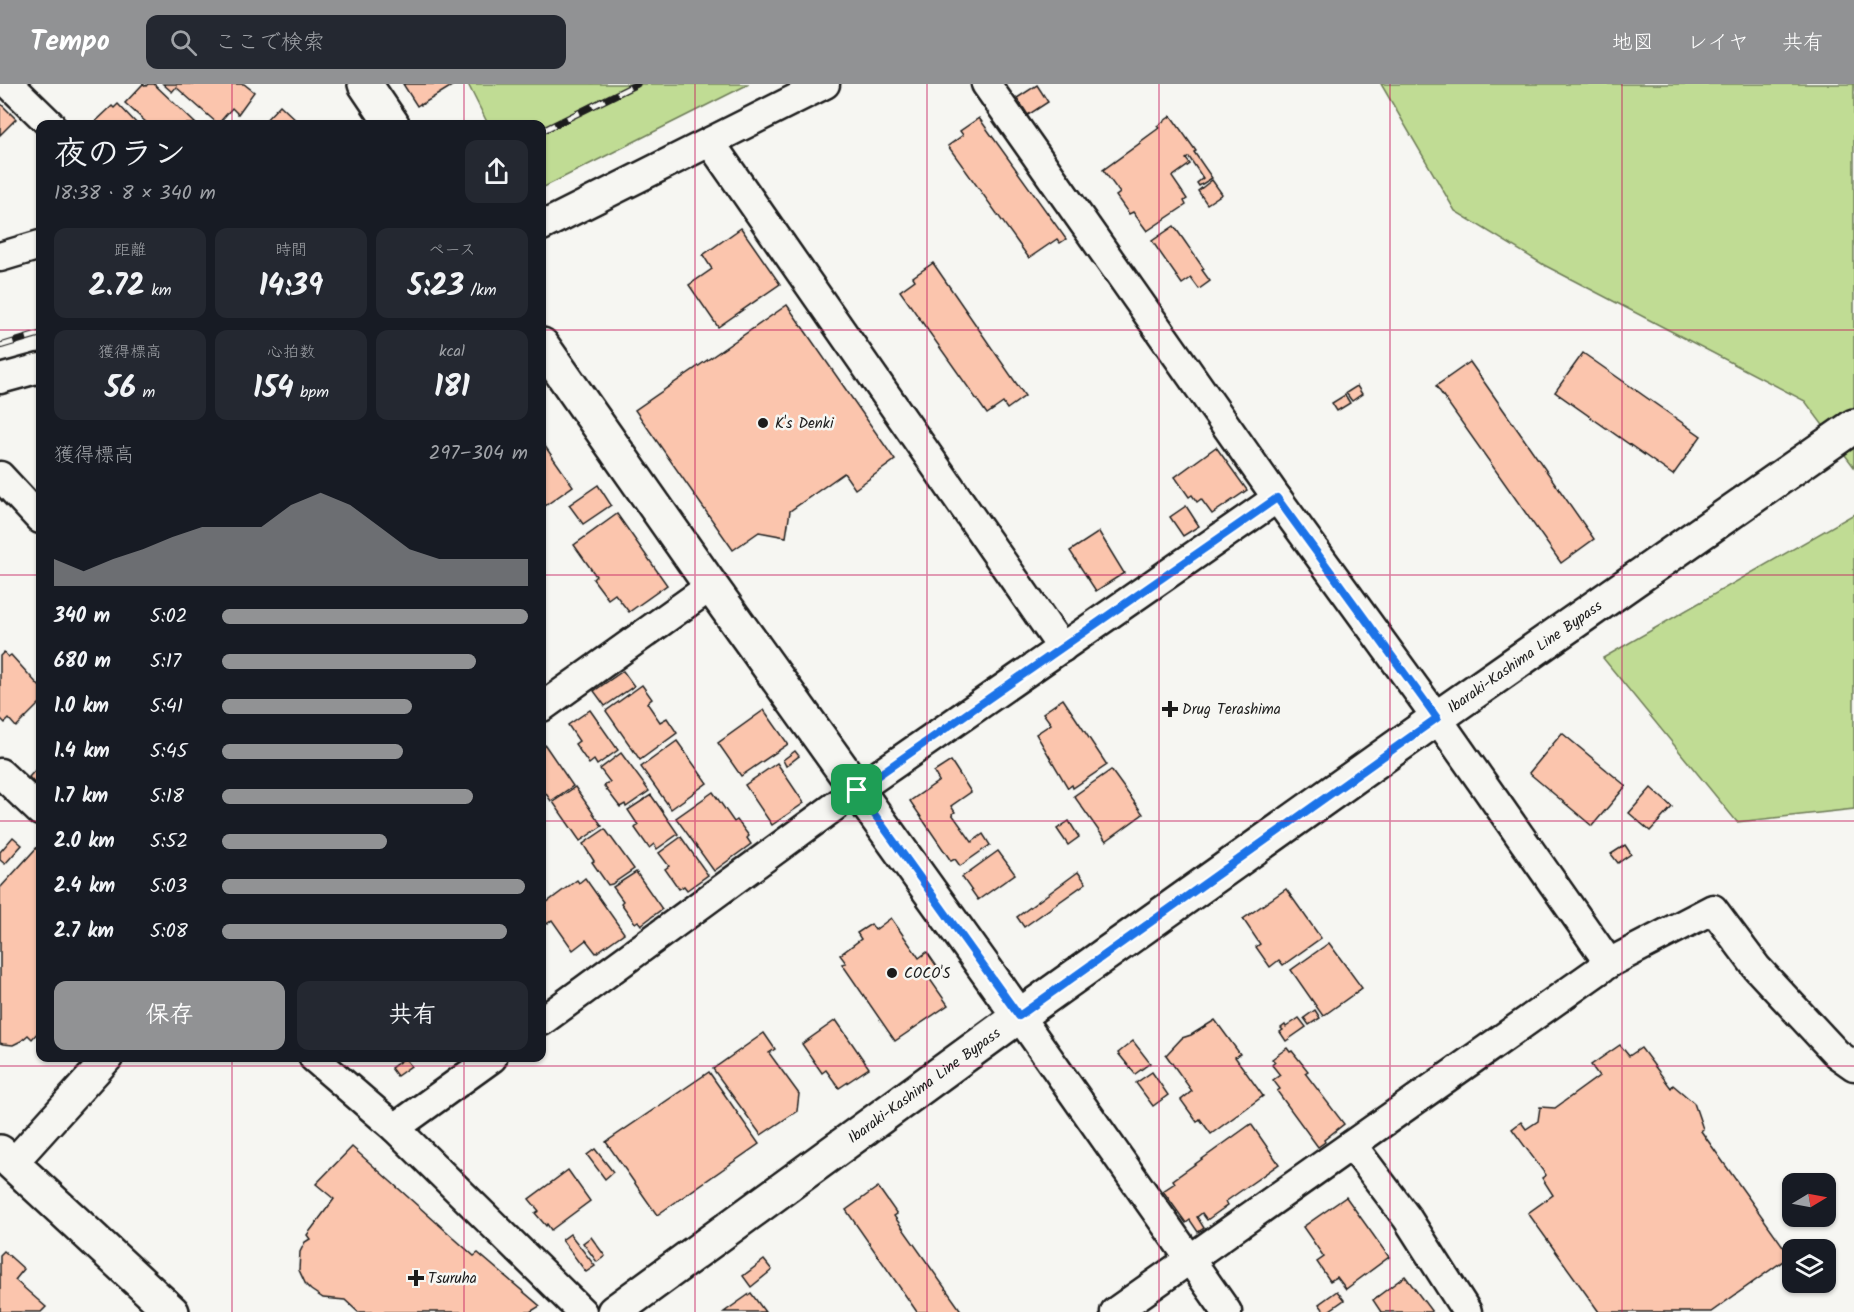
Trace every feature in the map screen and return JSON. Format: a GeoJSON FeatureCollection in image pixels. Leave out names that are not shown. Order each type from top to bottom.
{"type":"FeatureCollection","features":[{"type":"Feature","properties":{"kind":"main road"},"geometry":{"type":"LineString","coordinates":[[365,84],[389,120]]}},
{"type":"Feature","properties":{"kind":"main road"},"geometry":{"type":"LineString","coordinates":[[546,351],[711,586],[1019,1016]]}},
{"type":"Feature","properties":{"kind":"main road","name":"Ibaraki-Kashima Line Bypass"},"geometry":{"type":"LineString","coordinates":[[614,1312],[1019,1016],[1437,718],[1854,426]]}},
{"type":"Feature","properties":{"kind":"main road"},"geometry":{"type":"LineString","coordinates":[[6,1157],[172,1312]]}},
{"type":"Feature","properties":{"kind":"street"},"geometry":{"type":"LineString","coordinates":[[9,84],[46,120]]}},
{"type":"Feature","properties":{"kind":"street"},"geometry":{"type":"LineString","coordinates":[[546,224],[825,84]]}},
{"type":"Feature","properties":{"kind":"street"},"geometry":{"type":"LineString","coordinates":[[986,84],[1277,498],[1437,718],[1609,963]]}},
{"type":"Feature","properties":{"kind":"street"},"geometry":{"type":"LineString","coordinates":[[710,142],[1062,648]]}},
{"type":"Feature","properties":{"kind":"street"},"geometry":{"type":"LineString","coordinates":[[0,257],[36,246]]}},
{"type":"Feature","properties":{"kind":"street"},"geometry":{"type":"LineString","coordinates":[[0,379],[36,369]]}},
{"type":"Feature","properties":{"kind":"street"},"geometry":{"type":"LineString","coordinates":[[0,476],[36,515]]}},
{"type":"Feature","properties":{"kind":"street"},"geometry":{"type":"LineString","coordinates":[[546,1018],[857,790],[1277,498]]}},
{"type":"Feature","properties":{"kind":"street"},"geometry":{"type":"LineString","coordinates":[[546,704],[711,586]]}},
{"type":"Feature","properties":{"kind":"street"},"geometry":{"type":"LineString","coordinates":[[0,774],[36,807]]}},
{"type":"Feature","properties":{"kind":"street"},"geometry":{"type":"LineString","coordinates":[[1115,1312],[1609,963],[1713,909],[1757,968],[1837,1054],[1854,1066]]}},
{"type":"Feature","properties":{"kind":"street"},"geometry":{"type":"LineString","coordinates":[[1019,1016],[1227,1312]]}},
{"type":"Feature","properties":{"kind":"street"},"geometry":{"type":"LineString","coordinates":[[6,1157],[104,1062]]}},
{"type":"Feature","properties":{"kind":"street"},"geometry":{"type":"LineString","coordinates":[[319,1062],[395,1128],[582,1312]]}},
{"type":"Feature","properties":{"kind":"street"},"geometry":{"type":"LineString","coordinates":[[395,1128],[486,1062]]}},
{"type":"Feature","properties":{"kind":"street"},"geometry":{"type":"LineString","coordinates":[[1352,1145],[1407,1218],[1467,1312]]}},
{"type":"Feature","properties":{"kind":"green space"},"geometry":{"type":"Polygon","coordinates":[[[468,84],[749,84],[546,186],[546,120],[486,120],[468,84]]]}},
{"type":"Feature","properties":{"kind":"green space"},"geometry":{"type":"Polygon","coordinates":[[[1381,84],[1854,84],[1854,467],[1805,401],[1544,265],[1455,211],[1381,84]]]}},
{"type":"Feature","properties":{"kind":"green space"},"geometry":{"type":"Polygon","coordinates":[[[1854,514],[1854,809],[1737,822],[1603,658],[1854,514]]]}},
{"type":"Feature","properties":{"kind":"building"},"geometry":{"type":"Polygon","coordinates":[[[143,84],[146,86],[154,84],[192,120],[144,120],[125,103],[143,84]]]}},
{"type":"Feature","properties":{"kind":"building"},"geometry":{"type":"Polygon","coordinates":[[[163,84],[244,84],[254,92],[238,114],[232,108],[222,120],[213,120],[176,87],[172,92],[163,84]]]}},
{"type":"Feature","properties":{"kind":"building"},"geometry":{"type":"Polygon","coordinates":[[[403,84],[455,84],[417,106],[403,84]]]}},
{"type":"Feature","properties":{"kind":"building"},"geometry":{"type":"Polygon","coordinates":[[[1037,85],[1048,102],[1028,115],[1017,98],[1037,85]]]}},
{"type":"Feature","properties":{"kind":"building"},"geometry":{"type":"Polygon","coordinates":[[[0,103],[16,119],[0,135],[0,103]]]}},
{"type":"Feature","properties":{"kind":"building"},"geometry":{"type":"Polygon","coordinates":[[[118,104],[133,120],[97,120],[112,106],[114,108],[118,104]]]}},
{"type":"Feature","properties":{"kind":"building"},"geometry":{"type":"Polygon","coordinates":[[[280,105],[296,120],[266,120],[280,105]]]}},
{"type":"Feature","properties":{"kind":"building"},"geometry":{"type":"Polygon","coordinates":[[[1171,116],[1212,178],[1199,186],[1197,183],[1203,178],[1189,157],[1186,159],[1190,164],[1172,177],[1187,199],[1184,201],[1186,205],[1147,231],[1133,212],[1129,214],[1116,196],[1120,193],[1103,170],[1159,128],[1157,126],[1171,116]]]}},
{"type":"Feature","properties":{"kind":"building"},"geometry":{"type":"Polygon","coordinates":[[[979,118],[1066,239],[1060,243],[1057,239],[1029,258],[948,146],[963,135],[960,131],[979,118]]]}},
{"type":"Feature","properties":{"kind":"building"},"geometry":{"type":"Polygon","coordinates":[[[1212,180],[1222,194],[1207,204],[1198,191],[1212,180]]]}},
{"type":"Feature","properties":{"kind":"building"},"geometry":{"type":"Polygon","coordinates":[[[1174,226],[1210,281],[1199,289],[1191,278],[1182,284],[1152,241],[1174,226]]]}},
{"type":"Feature","properties":{"kind":"building"},"geometry":{"type":"Polygon","coordinates":[[[741,228],[780,284],[718,327],[689,285],[712,269],[703,255],[741,228]]]}},
{"type":"Feature","properties":{"kind":"building"},"geometry":{"type":"Polygon","coordinates":[[[933,263],[1025,396],[1007,409],[1003,403],[987,414],[900,291],[915,280],[913,277],[933,263]]]}},
{"type":"Feature","properties":{"kind":"building"},"geometry":{"type":"Polygon","coordinates":[[[787,305],[895,460],[855,489],[844,473],[790,511],[786,537],[759,532],[733,550],[635,410],[787,305]]]}},
{"type":"Feature","properties":{"kind":"building"},"geometry":{"type":"Polygon","coordinates":[[[1583,353],[1701,436],[1673,475],[1555,392],[1583,353]]]}},
{"type":"Feature","properties":{"kind":"building"},"geometry":{"type":"Polygon","coordinates":[[[1470,362],[1594,539],[1561,563],[1436,386],[1470,362]]]}},
{"type":"Feature","properties":{"kind":"building"},"geometry":{"type":"Polygon","coordinates":[[[1357,386],[1362,394],[1352,401],[1346,393],[1357,386]]]}},
{"type":"Feature","properties":{"kind":"building"},"geometry":{"type":"Polygon","coordinates":[[[1345,395],[1350,403],[1337,411],[1332,403],[1345,395]]]}},
{"type":"Feature","properties":{"kind":"building"},"geometry":{"type":"Polygon","coordinates":[[[1216,447],[1247,490],[1212,514],[1201,499],[1197,502],[1192,495],[1189,497],[1175,477],[1216,447]]]}},
{"type":"Feature","properties":{"kind":"building"},"geometry":{"type":"Polygon","coordinates":[[[546,448],[573,486],[546,505],[546,448]]]}},
{"type":"Feature","properties":{"kind":"building"},"geometry":{"type":"Polygon","coordinates":[[[598,485],[611,505],[583,524],[569,505],[598,485]]]}},
{"type":"Feature","properties":{"kind":"building"},"geometry":{"type":"Polygon","coordinates":[[[1186,506],[1199,526],[1183,536],[1170,517],[1186,506]]]}},
{"type":"Feature","properties":{"kind":"building"},"geometry":{"type":"Polygon","coordinates":[[[617,514],[667,585],[629,612],[615,594],[608,599],[593,579],[596,576],[574,545],[617,514]]]}},
{"type":"Feature","properties":{"kind":"building"},"geometry":{"type":"Polygon","coordinates":[[[1099,532],[1124,573],[1096,591],[1070,551],[1099,532]]]}},
{"type":"Feature","properties":{"kind":"building"},"geometry":{"type":"Polygon","coordinates":[[[4,652],[8,657],[11,655],[36,683],[36,707],[16,727],[9,719],[5,723],[0,718],[0,656],[4,652]]]}},
{"type":"Feature","properties":{"kind":"building"},"geometry":{"type":"Polygon","coordinates":[[[623,671],[634,686],[605,706],[594,691],[623,671]]]}},
{"type":"Feature","properties":{"kind":"building"},"geometry":{"type":"Polygon","coordinates":[[[642,685],[652,699],[647,703],[660,722],[667,718],[677,733],[640,760],[606,711],[642,685]]]}},
{"type":"Feature","properties":{"kind":"building"},"geometry":{"type":"Polygon","coordinates":[[[1063,699],[1107,765],[1073,788],[1072,785],[1068,788],[1036,734],[1051,724],[1043,713],[1063,699]]]}},
{"type":"Feature","properties":{"kind":"building"},"geometry":{"type":"Polygon","coordinates":[[[590,710],[618,750],[597,765],[594,760],[589,764],[575,744],[579,741],[568,725],[590,710]]]}},
{"type":"Feature","properties":{"kind":"building"},"geometry":{"type":"Polygon","coordinates":[[[764,710],[788,744],[741,776],[718,743],[764,710]]]}},
{"type":"Feature","properties":{"kind":"building"},"geometry":{"type":"Polygon","coordinates":[[[1562,733],[1626,786],[1592,826],[1529,773],[1562,733]]]}},
{"type":"Feature","properties":{"kind":"building"},"geometry":{"type":"Polygon","coordinates":[[[677,741],[707,783],[671,809],[641,767],[677,741]]]}},
{"type":"Feature","properties":{"kind":"building"},"geometry":{"type":"Polygon","coordinates":[[[546,746],[573,786],[551,801],[546,794],[546,746]]]}},
{"type":"Feature","properties":{"kind":"building"},"geometry":{"type":"Polygon","coordinates":[[[795,751],[799,756],[786,766],[783,760],[795,751]]]}},
{"type":"Feature","properties":{"kind":"building"},"geometry":{"type":"Polygon","coordinates":[[[621,753],[649,791],[626,807],[625,804],[620,807],[604,786],[610,782],[600,769],[621,753]]]}},
{"type":"Feature","properties":{"kind":"building"},"geometry":{"type":"Polygon","coordinates":[[[951,761],[971,792],[951,806],[955,812],[952,814],[972,842],[983,834],[990,845],[960,866],[955,859],[951,861],[910,801],[939,781],[934,772],[951,761]]]}},
{"type":"Feature","properties":{"kind":"building"},"geometry":{"type":"Polygon","coordinates":[[[777,763],[804,803],[772,825],[745,785],[777,763]]]}},
{"type":"Feature","properties":{"kind":"building"},"geometry":{"type":"Polygon","coordinates":[[[36,769],[36,785],[29,777],[36,769]]]}},
{"type":"Feature","properties":{"kind":"building"},"geometry":{"type":"Polygon","coordinates":[[[1111,770],[1143,814],[1106,841],[1074,796],[1111,770]]]}},
{"type":"Feature","properties":{"kind":"building"},"geometry":{"type":"Polygon","coordinates":[[[575,787],[602,826],[580,841],[553,802],[575,787]]]}},
{"type":"Feature","properties":{"kind":"building"},"geometry":{"type":"Polygon","coordinates":[[[1651,788],[1672,807],[1650,831],[1629,813],[1651,788]]]}},
{"type":"Feature","properties":{"kind":"building"},"geometry":{"type":"Polygon","coordinates":[[[713,792],[734,822],[737,820],[749,836],[747,838],[751,844],[714,871],[676,818],[713,792]]]}},
{"type":"Feature","properties":{"kind":"building"},"geometry":{"type":"Polygon","coordinates":[[[651,795],[678,834],[657,849],[654,844],[649,848],[635,828],[638,825],[628,810],[651,795]]]}},
{"type":"Feature","properties":{"kind":"building"},"geometry":{"type":"Polygon","coordinates":[[[1069,821],[1079,837],[1068,845],[1057,829],[1069,821]]]}},
{"type":"Feature","properties":{"kind":"building"},"geometry":{"type":"Polygon","coordinates":[[[605,829],[634,869],[608,885],[583,844],[605,829]]]}},
{"type":"Feature","properties":{"kind":"building"},"geometry":{"type":"Polygon","coordinates":[[[13,837],[22,845],[5,864],[0,860],[0,852],[13,837]]]}},
{"type":"Feature","properties":{"kind":"building"},"geometry":{"type":"Polygon","coordinates":[[[681,837],[708,875],[687,890],[684,886],[679,889],[665,869],[669,866],[659,853],[681,837]]]}},
{"type":"Feature","properties":{"kind":"building"},"geometry":{"type":"Polygon","coordinates":[[[1625,845],[1631,854],[1618,863],[1611,854],[1625,845]]]}},
{"type":"Feature","properties":{"kind":"building"},"geometry":{"type":"Polygon","coordinates":[[[36,848],[36,1034],[32,1039],[28,1035],[13,1045],[0,1043],[0,888],[36,848]]]}},
{"type":"Feature","properties":{"kind":"building"},"geometry":{"type":"Polygon","coordinates":[[[998,851],[1015,874],[978,900],[962,877],[998,851]]]}},
{"type":"Feature","properties":{"kind":"building"},"geometry":{"type":"Polygon","coordinates":[[[636,872],[662,909],[641,925],[638,921],[635,923],[613,887],[636,872]]]}},
{"type":"Feature","properties":{"kind":"building"},"geometry":{"type":"Polygon","coordinates":[[[1078,872],[1086,883],[1024,927],[1017,917],[1078,872]]]}},
{"type":"Feature","properties":{"kind":"building"},"geometry":{"type":"Polygon","coordinates":[[[585,878],[624,933],[596,953],[586,940],[573,950],[552,920],[547,924],[546,922],[546,903],[577,880],[579,883],[585,878]]]}},
{"type":"Feature","properties":{"kind":"building"},"geometry":{"type":"Polygon","coordinates":[[[1286,889],[1321,938],[1283,965],[1279,960],[1270,967],[1256,947],[1260,944],[1243,919],[1286,889]]]}},
{"type":"Feature","properties":{"kind":"building"},"geometry":{"type":"Polygon","coordinates":[[[891,918],[919,958],[927,952],[940,971],[929,978],[948,1005],[895,1041],[842,964],[846,963],[840,955],[861,939],[857,933],[871,924],[875,930],[891,918]]]}},
{"type":"Feature","properties":{"kind":"building"},"geometry":{"type":"Polygon","coordinates":[[[1329,943],[1362,988],[1323,1016],[1291,970],[1329,943]]]}},
{"type":"Feature","properties":{"kind":"building"},"geometry":{"type":"Polygon","coordinates":[[[1315,1010],[1320,1018],[1309,1025],[1304,1018],[1315,1010]]]}},
{"type":"Feature","properties":{"kind":"building"},"geometry":{"type":"Polygon","coordinates":[[[1299,1018],[1306,1027],[1286,1041],[1280,1032],[1283,1030],[1281,1028],[1299,1018]]]}},
{"type":"Feature","properties":{"kind":"building"},"geometry":{"type":"Polygon","coordinates":[[[836,1020],[869,1068],[839,1088],[826,1070],[822,1073],[802,1044],[836,1020]]]}},
{"type":"Feature","properties":{"kind":"building"},"geometry":{"type":"Polygon","coordinates":[[[1215,1020],[1240,1054],[1235,1057],[1263,1096],[1211,1134],[1200,1119],[1197,1122],[1181,1100],[1192,1091],[1166,1055],[1182,1038],[1215,1020]]]}},
{"type":"Feature","properties":{"kind":"building"},"geometry":{"type":"Polygon","coordinates":[[[764,1033],[775,1049],[769,1053],[799,1094],[797,1111],[761,1135],[713,1069],[764,1033]]]}},
{"type":"Feature","properties":{"kind":"building"},"geometry":{"type":"Polygon","coordinates":[[[1133,1041],[1150,1063],[1135,1074],[1118,1053],[1133,1041]]]}},
{"type":"Feature","properties":{"kind":"building"},"geometry":{"type":"Polygon","coordinates":[[[1620,1045],[1629,1056],[1641,1048],[1671,1088],[1673,1085],[1694,1103],[1703,1129],[1701,1131],[1782,1245],[1782,1262],[1711,1312],[1599,1312],[1528,1213],[1553,1195],[1542,1178],[1546,1175],[1512,1129],[1521,1122],[1526,1129],[1538,1121],[1540,1107],[1555,1108],[1599,1076],[1591,1065],[1620,1045]]]}},
{"type":"Feature","properties":{"kind":"building"},"geometry":{"type":"Polygon","coordinates":[[[1287,1048],[1308,1071],[1305,1073],[1344,1124],[1318,1147],[1277,1091],[1280,1089],[1273,1080],[1280,1075],[1272,1065],[1275,1062],[1272,1059],[1287,1048]]]}},
{"type":"Feature","properties":{"kind":"building"},"geometry":{"type":"Polygon","coordinates":[[[399,1062],[408,1062],[411,1066],[397,1076],[391,1068],[399,1062]]]}},
{"type":"Feature","properties":{"kind":"building"},"geometry":{"type":"Polygon","coordinates":[[[709,1072],[759,1144],[657,1215],[606,1142],[709,1072]]]}},
{"type":"Feature","properties":{"kind":"building"},"geometry":{"type":"Polygon","coordinates":[[[1152,1072],[1168,1095],[1153,1106],[1136,1083],[1152,1072]]]}},
{"type":"Feature","properties":{"kind":"building"},"geometry":{"type":"Polygon","coordinates":[[[1251,1124],[1279,1164],[1225,1202],[1228,1205],[1207,1220],[1202,1213],[1197,1217],[1204,1228],[1198,1232],[1190,1220],[1186,1223],[1163,1191],[1175,1183],[1173,1180],[1251,1124]]]}},
{"type":"Feature","properties":{"kind":"building"},"geometry":{"type":"Polygon","coordinates":[[[352,1147],[474,1256],[478,1253],[540,1306],[530,1312],[358,1312],[345,1300],[323,1298],[311,1290],[299,1270],[300,1252],[305,1242],[310,1239],[307,1235],[334,1199],[316,1184],[352,1147]]]}},
{"type":"Feature","properties":{"kind":"building"},"geometry":{"type":"Polygon","coordinates":[[[595,1149],[613,1172],[605,1179],[587,1155],[595,1149]]]}},
{"type":"Feature","properties":{"kind":"building"},"geometry":{"type":"Polygon","coordinates":[[[568,1170],[590,1201],[551,1230],[535,1213],[539,1211],[529,1199],[568,1170]]]}},
{"type":"Feature","properties":{"kind":"building"},"geometry":{"type":"Polygon","coordinates":[[[878,1187],[897,1214],[894,1216],[962,1312],[917,1312],[846,1210],[878,1187]]]}},
{"type":"Feature","properties":{"kind":"building"},"geometry":{"type":"Polygon","coordinates":[[[1346,1197],[1389,1257],[1346,1289],[1337,1277],[1330,1281],[1317,1262],[1324,1257],[1303,1227],[1346,1197]]]}},
{"type":"Feature","properties":{"kind":"building"},"geometry":{"type":"Polygon","coordinates":[[[570,1234],[595,1266],[586,1272],[562,1240],[570,1234]]]}},
{"type":"Feature","properties":{"kind":"building"},"geometry":{"type":"Polygon","coordinates":[[[591,1237],[605,1256],[597,1262],[583,1243],[591,1237]]]}},
{"type":"Feature","properties":{"kind":"building"},"geometry":{"type":"Polygon","coordinates":[[[4,1251],[24,1269],[15,1280],[46,1307],[41,1312],[0,1312],[0,1255],[4,1251]]]}},
{"type":"Feature","properties":{"kind":"building"},"geometry":{"type":"Polygon","coordinates":[[[764,1260],[772,1270],[751,1287],[743,1276],[764,1260]]]}},
{"type":"Feature","properties":{"kind":"building"},"geometry":{"type":"Polygon","coordinates":[[[1405,1276],[1432,1312],[1381,1312],[1373,1300],[1405,1276]]]}},
{"type":"Feature","properties":{"kind":"building"},"geometry":{"type":"Polygon","coordinates":[[[1337,1291],[1344,1300],[1325,1312],[1319,1304],[1337,1291]]]}},
{"type":"Feature","properties":{"kind":"building"},"geometry":{"type":"Polygon","coordinates":[[[751,1293],[765,1312],[724,1312],[751,1293]]]}},
{"type":"Feature","properties":{"kind":"railway"},"geometry":{"type":"LineString","coordinates":[[546,129],[637,84]]}},
{"type":"Feature","properties":{"kind":"railway"},"geometry":{"type":"LineString","coordinates":[[0,346],[36,335]]}},
{"type":"Feature","properties":{"kind":"place","name":"K's Denki"},"geometry":{"type":"Point","coordinates":[763,423]}},
{"type":"Feature","properties":{"kind":"place","name":"Drug Terashima"},"geometry":{"type":"Point","coordinates":[1170,709]}},
{"type":"Feature","properties":{"kind":"place","name":"COCO'S"},"geometry":{"type":"Point","coordinates":[892,973]}},
{"type":"Feature","properties":{"kind":"place","name":"Tsuruha"},"geometry":{"type":"Point","coordinates":[416,1278]}},
{"type":"Feature","properties":{"kind":"route"},"geometry":{"type":"LineString","coordinates":[[1277,498],[1437,718],[1019,1016],[857,790],[1277,498]]}}]}
